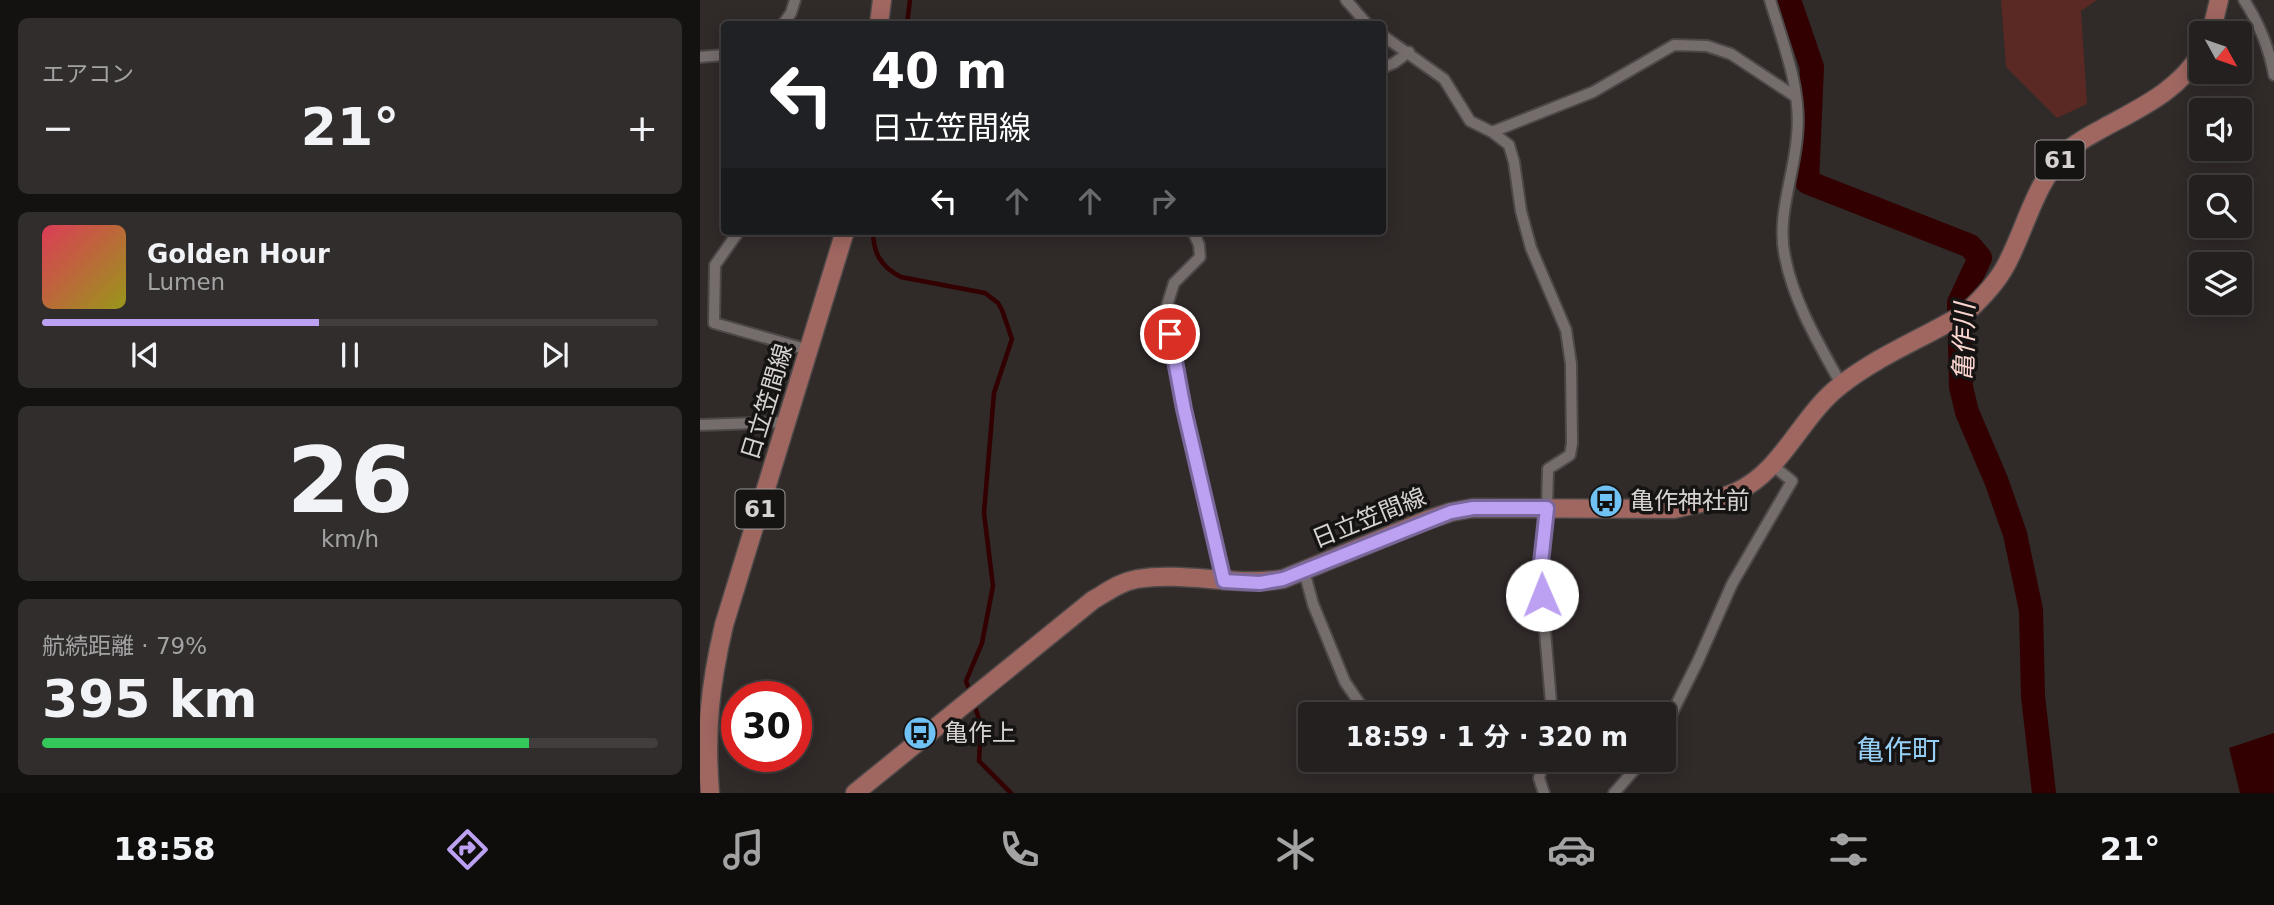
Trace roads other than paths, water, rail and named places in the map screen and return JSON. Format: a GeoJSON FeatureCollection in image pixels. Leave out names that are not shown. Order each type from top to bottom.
{"type":"FeatureCollection","features":[{"type":"Feature","properties":{"kind":"main road"},"geometry":{"type":"LineString","coordinates":[[879,21],[882,0]]}},
{"type":"Feature","properties":{"kind":"main road"},"geometry":{"type":"LineString","coordinates":[[2214,21],[2219,0]]}},
{"type":"Feature","properties":{"kind":"main road","name":"日立笠間線"},"geometry":{"type":"LineString","coordinates":[[855,793],[1093,600],[1121,584],[1136,579],[1157,578],[1260,583],[1283,579],[1451,512],[1473,508],[1674,509],[1738,491],[1756,480],[1772,465],[1805,421],[1841,384],[1962,315],[1986,293],[2004,269],[2050,172],[2065,153],[2170,90],[2189,71]]}},
{"type":"Feature","properties":{"kind":"main road","name":"日立笠間線"},"geometry":{"type":"LineString","coordinates":[[710,793],[707,672],[724,625],[844,235]]}},
{"type":"Feature","properties":{"kind":"street"},"geometry":{"type":"LineString","coordinates":[[785,21],[795,0]]}},
{"type":"Feature","properties":{"kind":"street"},"geometry":{"type":"LineString","coordinates":[[1346,0],[1364,21]]}},
{"type":"Feature","properties":{"kind":"street"},"geometry":{"type":"LineString","coordinates":[[1770,0],[1794,76],[1798,132],[1783,209],[1784,256],[1810,328],[1841,384]]}},
{"type":"Feature","properties":{"kind":"street"},"geometry":{"type":"LineString","coordinates":[[2244,0],[2256,17],[2272,60],[2274,75]]}},
{"type":"Feature","properties":{"kind":"street"},"geometry":{"type":"LineString","coordinates":[[1386,38],[1444,79],[1470,121],[1492,132],[1509,145],[1521,211],[1531,247],[1566,330],[1571,364],[1572,443],[1570,455],[1548,469],[1540,572],[1551,702]]}},
{"type":"Feature","properties":{"kind":"street"},"geometry":{"type":"LineString","coordinates":[[1492,132],[1593,92],[1674,45],[1707,46],[1731,54],[1796,97]]}},
{"type":"Feature","properties":{"kind":"street"},"geometry":{"type":"LineString","coordinates":[[1386,66],[1409,52]]}},
{"type":"Feature","properties":{"kind":"street"},"geometry":{"type":"LineString","coordinates":[[700,57],[721,55]]}},
{"type":"Feature","properties":{"kind":"street"},"geometry":{"type":"LineString","coordinates":[[737,235],[715,265],[714,323],[809,350]]}},
{"type":"Feature","properties":{"kind":"street"},"geometry":{"type":"LineString","coordinates":[[1195,235],[1200,257],[1174,284],[1168,294],[1166,309],[1184,409],[1224,581]]}},
{"type":"Feature","properties":{"kind":"street"},"geometry":{"type":"LineString","coordinates":[[700,425],[786,422]]}},
{"type":"Feature","properties":{"kind":"street"},"geometry":{"type":"LineString","coordinates":[[1676,705],[1732,584],[1791,481],[1772,465]]}},
{"type":"Feature","properties":{"kind":"street"},"geometry":{"type":"LineString","coordinates":[[1304,571],[1313,604],[1345,682],[1359,702]]}},
{"type":"Feature","properties":{"kind":"street"},"geometry":{"type":"LineString","coordinates":[[1541,772],[1539,778],[1544,793]]}},
{"type":"Feature","properties":{"kind":"street"},"geometry":{"type":"LineString","coordinates":[[1614,793],[1632,772]]}},
{"type":"Feature","properties":{"kind":"waterway"},"geometry":{"type":"LineString","coordinates":[[907,21],[910,0]]}},
{"type":"Feature","properties":{"kind":"waterway","name":"亀作川"},"geometry":{"type":"LineString","coordinates":[[1789,0],[1812,67],[1807,182],[1970,246],[1980,258],[1959,303],[1961,387],[1967,412],[2015,534],[2031,610],[2033,696],[2044,793]]}},
{"type":"Feature","properties":{"kind":"waterway"},"geometry":{"type":"LineString","coordinates":[[874,235],[877,253],[883,264],[901,277],[985,293],[998,303],[1012,339],[994,393],[984,513],[993,586],[982,643],[966,681],[970,692]]}},
{"type":"Feature","properties":{"kind":"waterway"},"geometry":{"type":"LineString","coordinates":[[974,704],[981,725],[979,761],[1011,793]]}},
{"type":"Feature","properties":{"kind":"place","name":"亀作神社前"},"geometry":{"type":"Point","coordinates":[1606,501]}},
{"type":"Feature","properties":{"kind":"place","name":"亀作上"},"geometry":{"type":"Point","coordinates":[920,733]}},
{"type":"Feature","properties":{"kind":"district","name":"亀作町"},"geometry":{"type":"Point","coordinates":[1898,750]}}]}
